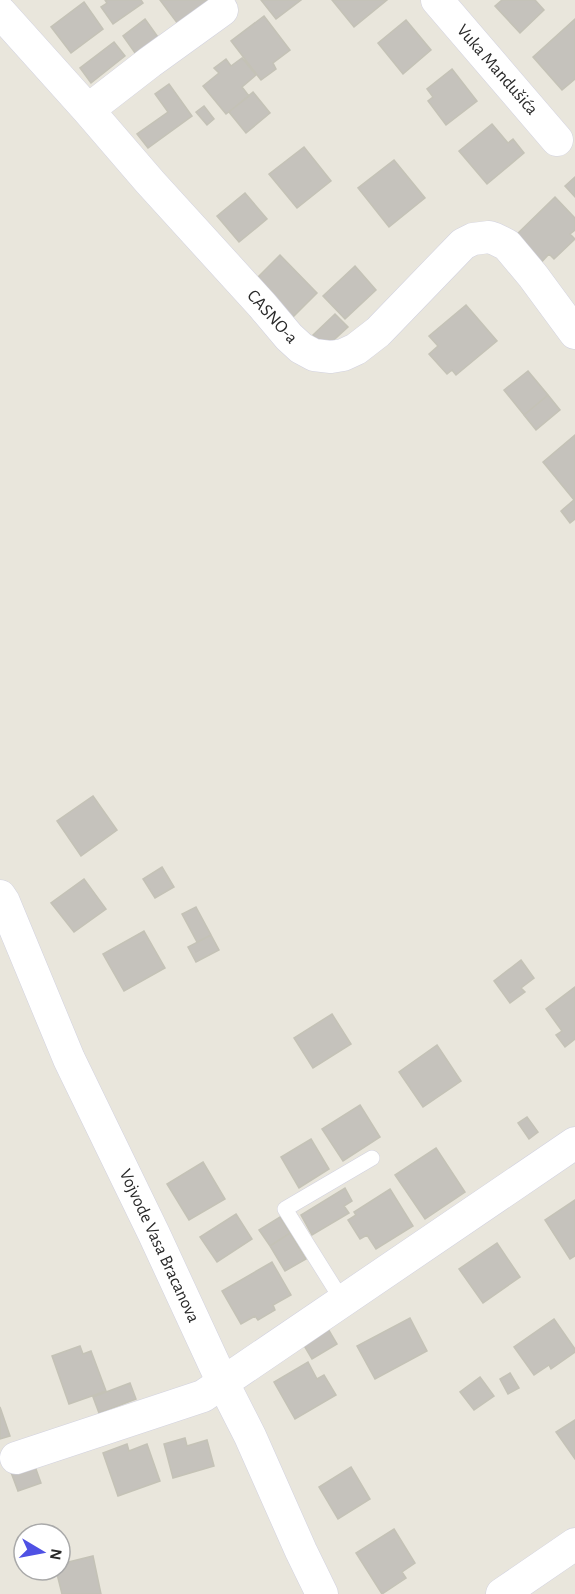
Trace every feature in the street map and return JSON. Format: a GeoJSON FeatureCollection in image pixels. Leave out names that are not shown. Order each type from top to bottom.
{"type":"FeatureCollection","features":[{"type":"Feature","properties":{"kind":"street","name":"Vuka Mandušića"},"geometry":{"type":"LineString","coordinates":[[437,0],[557,140]]}},
{"type":"Feature","properties":{"kind":"street"},"geometry":{"type":"LineString","coordinates":[[88,110],[222,10]]}},
{"type":"Feature","properties":{"kind":"street","name":"CASNO-a"},"geometry":{"type":"LineString","coordinates":[[0,12],[301,348],[314,355],[331,357],[356,349],[378,332],[464,244],[480,237],[495,239],[507,245],[575,333]]}},
{"type":"Feature","properties":{"kind":"street","name":"Vojvode Vasa Bracanova"},"geometry":{"type":"LineString","coordinates":[[0,896],[69,1059],[250,1436],[322,1594]]}},
{"type":"Feature","properties":{"kind":"street"},"geometry":{"type":"LineString","coordinates":[[16,1458],[203,1396],[575,1143]]}},
{"type":"Feature","properties":{"kind":"street"},"geometry":{"type":"LineString","coordinates":[[502,1594],[575,1544]]}},
{"type":"Feature","properties":{"kind":"lane"},"geometry":{"type":"LineString","coordinates":[[342,1300],[285,1209],[372,1158]]}},
{"type":"Feature","properties":{"kind":"building"},"geometry":{"type":"Polygon","coordinates":[[[105,0],[141,0],[143,3],[113,24],[101,7],[107,3],[105,0]]]}},
{"type":"Feature","properties":{"kind":"building"},"geometry":{"type":"Polygon","coordinates":[[[160,0],[210,0],[178,24],[160,0]]]}},
{"type":"Feature","properties":{"kind":"building"},"geometry":{"type":"Polygon","coordinates":[[[261,0],[301,0],[276,19],[261,0]]]}},
{"type":"Feature","properties":{"kind":"building"},"geometry":{"type":"Polygon","coordinates":[[[332,0],[387,0],[354,27],[332,0]]]}},
{"type":"Feature","properties":{"kind":"building"},"geometry":{"type":"Polygon","coordinates":[[[502,0],[535,0],[544,10],[520,33],[495,6],[502,0]]]}},
{"type":"Feature","properties":{"kind":"building"},"geometry":{"type":"Polygon","coordinates":[[[84,2],[103,29],[71,53],[51,27],[84,2]]]}},
{"type":"Feature","properties":{"kind":"building"},"geometry":{"type":"Polygon","coordinates":[[[264,16],[290,50],[273,63],[276,69],[261,80],[231,41],[264,16]]]}},
{"type":"Feature","properties":{"kind":"building"},"geometry":{"type":"Polygon","coordinates":[[[145,19],[163,44],[140,60],[123,36],[145,19]]]}},
{"type":"Feature","properties":{"kind":"building"},"geometry":{"type":"Polygon","coordinates":[[[575,19],[575,79],[562,90],[533,57],[575,19]]]}},
{"type":"Feature","properties":{"kind":"building"},"geometry":{"type":"Polygon","coordinates":[[[406,20],[431,50],[403,74],[378,43],[406,20]]]}},
{"type":"Feature","properties":{"kind":"building"},"geometry":{"type":"Polygon","coordinates":[[[114,42],[125,56],[91,83],[80,68],[114,42]]]}},
{"type":"Feature","properties":{"kind":"building"},"geometry":{"type":"Polygon","coordinates":[[[242,58],[256,75],[242,87],[249,96],[226,114],[203,86],[219,73],[214,68],[226,59],[231,66],[242,58]]]}},
{"type":"Feature","properties":{"kind":"building"},"geometry":{"type":"Polygon","coordinates":[[[452,69],[477,101],[446,125],[428,101],[433,97],[427,89],[452,69]]]}},
{"type":"Feature","properties":{"kind":"building"},"geometry":{"type":"Polygon","coordinates":[[[169,84],[192,116],[148,148],[137,134],[168,112],[155,94],[169,84]]]}},
{"type":"Feature","properties":{"kind":"building"},"geometry":{"type":"Polygon","coordinates":[[[253,92],[270,113],[246,133],[229,112],[253,92]]]}},
{"type":"Feature","properties":{"kind":"building"},"geometry":{"type":"Polygon","coordinates":[[[204,106],[214,119],[207,125],[196,112],[204,106]]]}},
{"type":"Feature","properties":{"kind":"building"},"geometry":{"type":"Polygon","coordinates":[[[492,124],[508,143],[513,139],[524,153],[487,184],[459,151],[492,124]]]}},
{"type":"Feature","properties":{"kind":"building"},"geometry":{"type":"Polygon","coordinates":[[[304,147],[331,181],[297,208],[269,174],[304,147]]]}},
{"type":"Feature","properties":{"kind":"building"},"geometry":{"type":"Polygon","coordinates":[[[394,160],[425,198],[389,227],[358,188],[394,160]]]}},
{"type":"Feature","properties":{"kind":"building"},"geometry":{"type":"Polygon","coordinates":[[[575,177],[575,197],[565,186],[575,177]]]}},
{"type":"Feature","properties":{"kind":"building"},"geometry":{"type":"Polygon","coordinates":[[[245,193],[267,219],[239,242],[217,216],[245,193]]]}},
{"type":"Feature","properties":{"kind":"building"},"geometry":{"type":"Polygon","coordinates":[[[555,197],[575,218],[575,230],[570,234],[575,239],[554,259],[549,254],[538,266],[512,239],[555,197]]]}},
{"type":"Feature","properties":{"kind":"building"},"geometry":{"type":"Polygon","coordinates":[[[280,255],[317,293],[289,321],[252,283],[280,255]]]}},
{"type":"Feature","properties":{"kind":"building"},"geometry":{"type":"Polygon","coordinates":[[[355,266],[376,290],[345,319],[323,296],[355,266]]]}},
{"type":"Feature","properties":{"kind":"building"},"geometry":{"type":"Polygon","coordinates":[[[466,305],[497,341],[456,375],[452,370],[447,374],[429,354],[438,346],[429,336],[466,305]]]}},
{"type":"Feature","properties":{"kind":"building"},"geometry":{"type":"Polygon","coordinates":[[[335,314],[348,327],[325,348],[313,335],[335,314]]]}},
{"type":"Feature","properties":{"kind":"building"},"geometry":{"type":"Polygon","coordinates":[[[528,371],[548,395],[524,415],[504,390],[528,371]]]}},
{"type":"Feature","properties":{"kind":"building"},"geometry":{"type":"Polygon","coordinates":[[[548,395],[560,410],[536,430],[524,415],[548,395]]]}},
{"type":"Feature","properties":{"kind":"building"},"geometry":{"type":"Polygon","coordinates":[[[575,435],[575,499],[574,500],[543,462],[575,435]]]}},
{"type":"Feature","properties":{"kind":"building"},"geometry":{"type":"Polygon","coordinates":[[[575,499],[575,519],[570,523],[561,511],[575,499]]]}},
{"type":"Feature","properties":{"kind":"building"},"geometry":{"type":"Polygon","coordinates":[[[93,796],[117,830],[81,856],[57,821],[93,796]]]}},
{"type":"Feature","properties":{"kind":"building"},"geometry":{"type":"Polygon","coordinates":[[[162,867],[174,887],[155,898],[143,879],[162,867]]]}},
{"type":"Feature","properties":{"kind":"building"},"geometry":{"type":"Polygon","coordinates":[[[84,879],[106,909],[74,932],[51,903],[84,879]]]}},
{"type":"Feature","properties":{"kind":"building"},"geometry":{"type":"Polygon","coordinates":[[[196,907],[211,935],[197,942],[182,914],[196,907]]]}},
{"type":"Feature","properties":{"kind":"building"},"geometry":{"type":"Polygon","coordinates":[[[144,931],[165,968],[124,991],[103,954],[144,931]]]}},
{"type":"Feature","properties":{"kind":"building"},"geometry":{"type":"Polygon","coordinates":[[[211,935],[219,950],[196,962],[188,947],[211,935]]]}},
{"type":"Feature","properties":{"kind":"building"},"geometry":{"type":"Polygon","coordinates":[[[521,960],[534,978],[521,988],[525,992],[510,1003],[494,981],[521,960]]]}},
{"type":"Feature","properties":{"kind":"building"},"geometry":{"type":"Polygon","coordinates":[[[575,987],[575,1039],[565,1047],[556,1035],[562,1031],[546,1009],[575,987]]]}},
{"type":"Feature","properties":{"kind":"building"},"geometry":{"type":"Polygon","coordinates":[[[332,1014],[351,1044],[313,1068],[294,1038],[332,1014]]]}},
{"type":"Feature","properties":{"kind":"building"},"geometry":{"type":"Polygon","coordinates":[[[437,1045],[461,1081],[423,1107],[399,1072],[437,1045]]]}},
{"type":"Feature","properties":{"kind":"building"},"geometry":{"type":"Polygon","coordinates":[[[360,1105],[380,1137],[343,1161],[322,1129],[360,1105]]]}},
{"type":"Feature","properties":{"kind":"building"},"geometry":{"type":"Polygon","coordinates":[[[527,1117],[538,1132],[529,1139],[518,1123],[527,1117]]]}},
{"type":"Feature","properties":{"kind":"building"},"geometry":{"type":"Polygon","coordinates":[[[311,1139],[329,1169],[299,1188],[281,1157],[311,1139]]]}},
{"type":"Feature","properties":{"kind":"building"},"geometry":{"type":"Polygon","coordinates":[[[436,1148],[465,1192],[425,1219],[395,1175],[436,1148]]]}},
{"type":"Feature","properties":{"kind":"building"},"geometry":{"type":"Polygon","coordinates":[[[203,1162],[225,1199],[189,1220],[167,1184],[203,1162]]]}},
{"type":"Feature","properties":{"kind":"building"},"geometry":{"type":"Polygon","coordinates":[[[345,1188],[352,1201],[344,1206],[349,1213],[312,1235],[301,1215],[345,1188]]]}},
{"type":"Feature","properties":{"kind":"building"},"geometry":{"type":"Polygon","coordinates":[[[390,1189],[413,1226],[376,1249],[367,1235],[360,1239],[348,1220],[356,1215],[354,1212],[390,1189]]]}},
{"type":"Feature","properties":{"kind":"building"},"geometry":{"type":"Polygon","coordinates":[[[575,1200],[575,1256],[570,1259],[545,1220],[575,1200]]]}},
{"type":"Feature","properties":{"kind":"building"},"geometry":{"type":"Polygon","coordinates":[[[236,1214],[252,1239],[217,1262],[200,1237],[236,1214]]]}},
{"type":"Feature","properties":{"kind":"building"},"geometry":{"type":"Polygon","coordinates":[[[280,1217],[290,1233],[270,1246],[259,1230],[280,1217]]]}},
{"type":"Feature","properties":{"kind":"building"},"geometry":{"type":"Polygon","coordinates":[[[290,1233],[306,1259],[285,1271],[270,1246],[290,1233]]]}},
{"type":"Feature","properties":{"kind":"building"},"geometry":{"type":"Polygon","coordinates":[[[497,1243],[520,1277],[483,1303],[459,1269],[497,1243]]]}},
{"type":"Feature","properties":{"kind":"building"},"geometry":{"type":"Polygon","coordinates":[[[272,1262],[291,1295],[273,1305],[275,1310],[258,1320],[255,1316],[241,1324],[222,1291],[272,1262]]]}},
{"type":"Feature","properties":{"kind":"building"},"geometry":{"type":"Polygon","coordinates":[[[321,1317],[337,1344],[312,1359],[296,1332],[321,1317]]]}},
{"type":"Feature","properties":{"kind":"building"},"geometry":{"type":"Polygon","coordinates":[[[410,1318],[427,1351],[375,1379],[357,1346],[410,1318]]]}},
{"type":"Feature","properties":{"kind":"building"},"geometry":{"type":"Polygon","coordinates":[[[554,1319],[575,1352],[551,1369],[549,1365],[534,1375],[514,1347],[554,1319]]]}},
{"type":"Feature","properties":{"kind":"building"},"geometry":{"type":"Polygon","coordinates":[[[80,1346],[83,1354],[91,1351],[106,1391],[69,1404],[52,1356],[80,1346]]]}},
{"type":"Feature","properties":{"kind":"building"},"geometry":{"type":"Polygon","coordinates":[[[308,1362],[317,1379],[324,1375],[336,1395],[295,1419],[274,1382],[308,1362]]]}},
{"type":"Feature","properties":{"kind":"building"},"geometry":{"type":"Polygon","coordinates":[[[510,1373],[519,1388],[508,1394],[500,1379],[510,1373]]]}},
{"type":"Feature","properties":{"kind":"building"},"geometry":{"type":"Polygon","coordinates":[[[480,1377],[494,1396],[474,1410],[460,1392],[480,1377]]]}},
{"type":"Feature","properties":{"kind":"building"},"geometry":{"type":"Polygon","coordinates":[[[130,1383],[136,1399],[99,1413],[93,1397],[130,1383]]]}},
{"type":"Feature","properties":{"kind":"building"},"geometry":{"type":"Polygon","coordinates":[[[0,1407],[10,1436],[0,1439],[0,1407]]]}},
{"type":"Feature","properties":{"kind":"building"},"geometry":{"type":"Polygon","coordinates":[[[575,1420],[575,1459],[556,1432],[575,1420]]]}},
{"type":"Feature","properties":{"kind":"building"},"geometry":{"type":"Polygon","coordinates":[[[185,1438],[187,1446],[207,1440],[214,1466],[173,1478],[164,1444],[185,1438]]]}},
{"type":"Feature","properties":{"kind":"building"},"geometry":{"type":"Polygon","coordinates":[[[127,1444],[129,1451],[147,1444],[160,1481],[118,1496],[103,1453],[127,1444]]]}},
{"type":"Feature","properties":{"kind":"building"},"geometry":{"type":"Polygon","coordinates":[[[32,1458],[41,1483],[18,1491],[9,1467],[32,1458]]]}},
{"type":"Feature","properties":{"kind":"building"},"geometry":{"type":"Polygon","coordinates":[[[351,1467],[370,1499],[338,1519],[319,1487],[351,1467]]]}},
{"type":"Feature","properties":{"kind":"building"},"geometry":{"type":"Polygon","coordinates":[[[394,1529],[415,1563],[402,1572],[406,1578],[382,1594],[356,1553],[394,1529]]]}},
{"type":"Feature","properties":{"kind":"building"},"geometry":{"type":"Polygon","coordinates":[[[93,1556],[101,1594],[62,1594],[59,1582],[72,1582],[72,1561],[93,1556]]]}}]}
